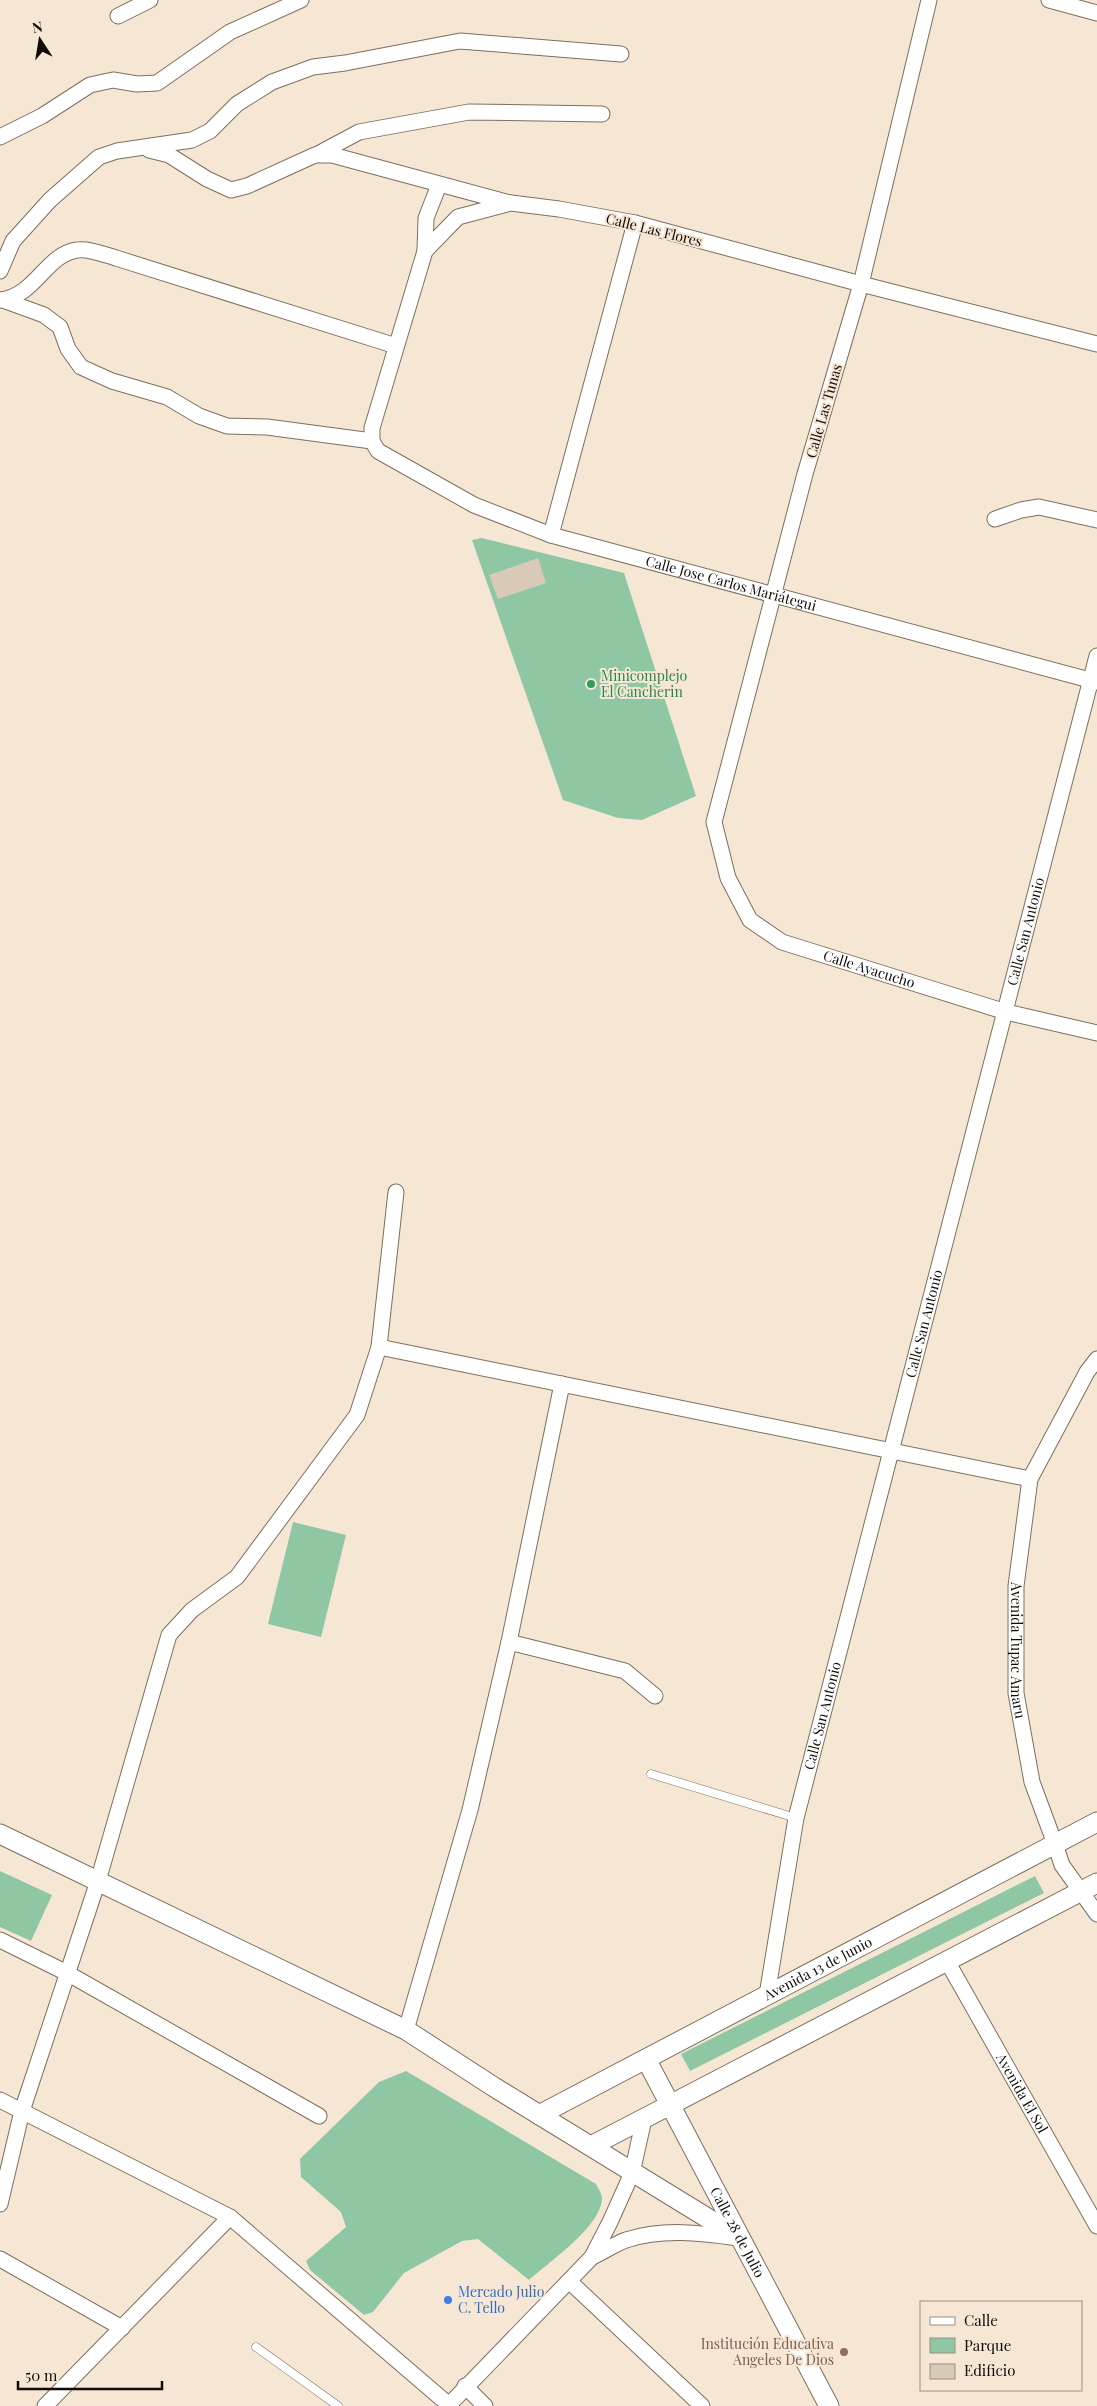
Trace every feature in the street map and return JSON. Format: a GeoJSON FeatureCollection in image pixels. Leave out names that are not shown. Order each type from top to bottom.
{"type":"FeatureCollection","features":[{"type":"Feature","properties":{"kind":"street"},"geometry":{"type":"LineString","coordinates":[[118,16],[150,0]]}},
{"type":"Feature","properties":{"kind":"street"},"geometry":{"type":"LineString","coordinates":[[0,137],[42,116],[90,85],[113,80],[137,84],[158,83],[230,32],[301,0]]}},
{"type":"Feature","properties":{"kind":"street","name":"Calle Las Tunas"},"geometry":{"type":"LineString","coordinates":[[714,822],[773,594],[861,284],[929,0]]}},
{"type":"Feature","properties":{"kind":"street"},"geometry":{"type":"LineString","coordinates":[[1049,0],[1097,13]]}},
{"type":"Feature","properties":{"kind":"street"},"geometry":{"type":"LineString","coordinates":[[0,271],[13,241],[50,200],[99,157],[138,148],[192,140],[210,131],[238,104],[272,82],[313,67],[345,63],[460,41],[621,54]]}},
{"type":"Feature","properties":{"kind":"street"},"geometry":{"type":"LineString","coordinates":[[138,148],[169,155],[207,179],[231,190],[246,186],[315,155],[359,132],[469,112],[602,114]]}},
{"type":"Feature","properties":{"kind":"street"},"geometry":{"type":"LineString","coordinates":[[315,155],[332,155],[511,203]]}},
{"type":"Feature","properties":{"kind":"street"},"geometry":{"type":"LineString","coordinates":[[425,251],[426,218],[439,185]]}},
{"type":"Feature","properties":{"kind":"street","name":"Calle Las Flores"},"geometry":{"type":"LineString","coordinates":[[375,446],[372,428],[425,251],[458,217],[511,203],[559,209],[635,223],[861,284],[1097,344]]}},
{"type":"Feature","properties":{"kind":"street"},"geometry":{"type":"LineString","coordinates":[[551,535],[635,223]]}},
{"type":"Feature","properties":{"kind":"street"},"geometry":{"type":"LineString","coordinates":[[1,300],[22,293],[56,260],[78,249],[116,258],[396,346]]}},
{"type":"Feature","properties":{"kind":"street"},"geometry":{"type":"LineString","coordinates":[[1,300],[44,315],[60,327],[68,349],[82,367],[112,380],[167,397],[199,416],[227,426],[267,427],[375,446]]}},
{"type":"Feature","properties":{"kind":"street","name":"Calle Jose Carlos Mariátegui"},"geometry":{"type":"LineString","coordinates":[[375,446],[474,504],[551,535],[1094,681]]}},
{"type":"Feature","properties":{"kind":"street"},"geometry":{"type":"LineString","coordinates":[[995,519],[1038,506],[1097,520]]}},
{"type":"Feature","properties":{"kind":"street","name":"Calle San Antonio"},"geometry":{"type":"LineString","coordinates":[[767,1995],[796,1818],[890,1451],[1094,681],[1097,656]]}},
{"type":"Feature","properties":{"kind":"street","name":"Calle Ayacucho"},"geometry":{"type":"LineString","coordinates":[[714,822],[728,878],[750,920],[782,942],[1006,1012],[1097,1033]]}},
{"type":"Feature","properties":{"kind":"street"},"geometry":{"type":"LineString","coordinates":[[0,2204],[22,2111],[98,1882],[169,1635],[192,1610],[237,1577],[342,1432],[357,1415],[379,1347],[396,1192]]}},
{"type":"Feature","properties":{"kind":"street"},"geometry":{"type":"LineString","coordinates":[[379,1347],[1030,1479]]}},
{"type":"Feature","properties":{"kind":"street","name":"Avenida Tupac Amaru"},"geometry":{"type":"LineString","coordinates":[[1097,1358],[1092,1375],[1030,1479],[1016,1586],[1016,1693],[1032,1782],[1062,1865],[1089,1888],[1097,1914]]}},
{"type":"Feature","properties":{"kind":"street"},"geometry":{"type":"LineString","coordinates":[[406,2030],[470,1810],[509,1642],[562,1384]]}},
{"type":"Feature","properties":{"kind":"street"},"geometry":{"type":"LineString","coordinates":[[509,1642],[625,1671],[655,1696]]}},
{"type":"Feature","properties":{"kind":"street","name":"Avenida 13 de Junio"},"geometry":{"type":"LineString","coordinates":[[540,2115],[1097,1822]]}},
{"type":"Feature","properties":{"kind":"street"},"geometry":{"type":"LineString","coordinates":[[0,1834],[406,2030],[632,2173],[740,2238]]}},
{"type":"Feature","properties":{"kind":"street"},"geometry":{"type":"LineString","coordinates":[[591,2146],[1089,1888]]}},
{"type":"Feature","properties":{"kind":"street"},"geometry":{"type":"LineString","coordinates":[[0,1940],[67,1973],[319,2116]]}},
{"type":"Feature","properties":{"kind":"street","name":"Avenida El Sol"},"geometry":{"type":"LineString","coordinates":[[947,1961],[1097,2226]]}},
{"type":"Feature","properties":{"kind":"street","name":"Calle 28 de Julio"},"geometry":{"type":"LineString","coordinates":[[646,2058],[828,2406]]}},
{"type":"Feature","properties":{"kind":"street"},"geometry":{"type":"LineString","coordinates":[[0,2100],[230,2217],[449,2406],[465,2386],[592,2257],[632,2173],[644,2119]]}},
{"type":"Feature","properties":{"kind":"street"},"geometry":{"type":"LineString","coordinates":[[45,2406],[230,2217]]}},
{"type":"Feature","properties":{"kind":"street"},"geometry":{"type":"LineString","coordinates":[[592,2257],[626,2240],[664,2233],[698,2232],[740,2238]]}},
{"type":"Feature","properties":{"kind":"street"},"geometry":{"type":"LineString","coordinates":[[0,2259],[122,2328]]}},
{"type":"Feature","properties":{"kind":"street"},"geometry":{"type":"LineString","coordinates":[[569,2281],[702,2406]]}},
{"type":"Feature","properties":{"kind":"street"},"geometry":{"type":"LineString","coordinates":[[465,2386],[485,2406]]}},
{"type":"Feature","properties":{"kind":"lane"},"geometry":{"type":"LineString","coordinates":[[652,1774],[796,1818]]}},
{"type":"Feature","properties":{"kind":"lane"},"geometry":{"type":"LineString","coordinates":[[256,2347],[338,2406]]}},
{"type":"Feature","properties":{"kind":"green space","name":"Minicomplejo El Cancherin"},"geometry":{"type":"Polygon","coordinates":[[[482,538],[624,573],[696,796],[642,820],[618,818],[563,800],[472,540],[482,538]]]}},
{"type":"Feature","properties":{"kind":"green space"},"geometry":{"type":"Polygon","coordinates":[[[293,1522],[346,1535],[321,1637],[268,1624],[293,1522]]]}},
{"type":"Feature","properties":{"kind":"green space"},"geometry":{"type":"Polygon","coordinates":[[[0,1871],[52,1895],[31,1941],[0,1927],[0,1871]]]}},
{"type":"Feature","properties":{"kind":"green space"},"geometry":{"type":"Polygon","coordinates":[[[1035,1876],[1044,1893],[690,2071],[681,2054],[1035,1876]]]}},
{"type":"Feature","properties":{"kind":"green space"},"geometry":{"type":"Polygon","coordinates":[[[406,2071],[596,2184],[602,2198],[600,2209],[584,2232],[529,2280],[478,2239],[462,2241],[404,2273],[373,2312],[364,2315],[310,2270],[306,2261],[346,2227],[341,2212],[301,2177],[300,2159],[379,2082],[406,2071]]]}},
{"type":"Feature","properties":{"kind":"building"},"geometry":{"type":"Polygon","coordinates":[[[538,558],[546,583],[498,599],[489,575],[538,558]]]}},
{"type":"Feature","properties":{"kind":"place","name":"Minicomplejo El Cancherin"},"geometry":{"type":"Point","coordinates":[591,684]}},
{"type":"Feature","properties":{"kind":"place","name":"Mercado Julio C. Tello"},"geometry":{"type":"Point","coordinates":[448,2300]}},
{"type":"Feature","properties":{"kind":"place","name":"Institución Educativa Angeles De Dios"},"geometry":{"type":"Point","coordinates":[844,2352]}}]}
